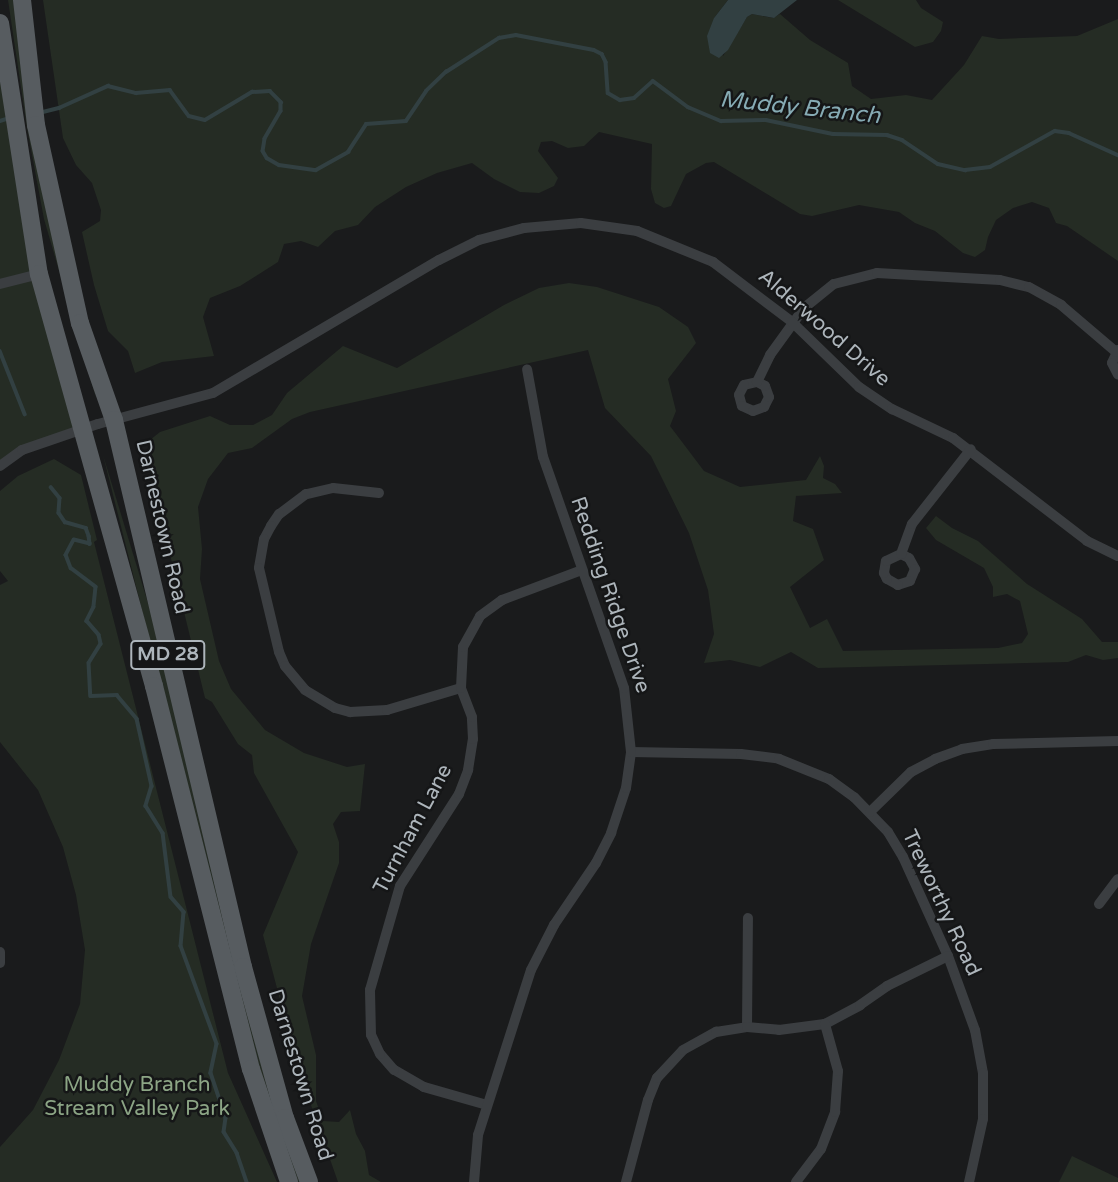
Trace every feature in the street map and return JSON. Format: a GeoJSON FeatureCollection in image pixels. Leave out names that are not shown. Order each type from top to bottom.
{"type":"FeatureCollection","features":[{"type":"Feature","properties":{"kind":"main road","name":"Darnestown Road"},"geometry":{"type":"LineString","coordinates":[[22,0],[36,125],[80,323],[157,699],[251,1069],[289,1182]]}},
{"type":"Feature","properties":{"kind":"main road","name":"Darnestown Road"},"geometry":{"type":"LineString","coordinates":[[0,23],[39,274],[99,424],[243,967],[285,1118],[309,1182]]}},
{"type":"Feature","properties":{"kind":"street","name":"Alderwood Drive"},"geometry":{"type":"LineString","coordinates":[[0,466],[22,450],[99,424],[213,393],[457,250],[496,234],[553,224],[595,225],[663,239],[713,262],[792,322],[859,387],[892,409],[971,449],[1087,541],[1118,556]]}},
{"type":"Feature","properties":{"kind":"street"},"geometry":{"type":"LineString","coordinates":[[757,382],[792,322],[824,291],[858,276],[896,273],[1000,280],[1046,295],[1117,351],[1112,363],[1118,374]]}},
{"type":"Feature","properties":{"kind":"street"},"geometry":{"type":"LineString","coordinates":[[0,284],[39,274]]}},
{"type":"Feature","properties":{"kind":"street","name":"Redding Ridge Drive"},"geometry":{"type":"LineString","coordinates":[[474,1182],[478,1135],[531,970],[554,925],[596,863],[611,833],[626,788],[631,752],[624,688],[543,457],[527,369]]}},
{"type":"Feature","properties":{"kind":"street"},"geometry":{"type":"LineString","coordinates":[[901,554],[912,524],[971,449]]}},
{"type":"Feature","properties":{"kind":"street"},"geometry":{"type":"LineString","coordinates":[[379,493],[333,488],[306,494],[279,514],[271,526],[264,538],[259,568],[279,652],[285,666],[305,690],[335,708],[349,712],[387,710],[461,688]]}},
{"type":"Feature","properties":{"kind":"street","name":"Turnham Lane"},"geometry":{"type":"LineString","coordinates":[[487,1105],[424,1087],[394,1070],[380,1054],[369,1022],[370,990],[400,886],[459,794],[468,770],[473,739],[472,717],[461,688],[463,647],[480,616],[502,600],[582,570]]}},
{"type":"Feature","properties":{"kind":"street"},"geometry":{"type":"LineString","coordinates":[[870,812],[911,772],[934,758],[962,749],[993,744],[1118,741]]}},
{"type":"Feature","properties":{"kind":"street","name":"Treworthy Road"},"geometry":{"type":"LineString","coordinates":[[631,752],[740,754],[779,759],[828,779],[854,797],[888,832],[903,857],[948,956],[975,1030],[983,1073],[983,1119],[969,1182]]}},
{"type":"Feature","properties":{"kind":"street"},"geometry":{"type":"LineString","coordinates":[[1099,904],[1118,878]]}},
{"type":"Feature","properties":{"kind":"street"},"geometry":{"type":"LineString","coordinates":[[747,1027],[748,918]]}},
{"type":"Feature","properties":{"kind":"street"},"geometry":{"type":"LineString","coordinates":[[0,952],[0,963]]}},
{"type":"Feature","properties":{"kind":"street"},"geometry":{"type":"LineString","coordinates":[[626,1182],[648,1100],[657,1078],[683,1049],[704,1037],[747,1027],[779,1030],[825,1024],[887,986],[948,956]]}},
{"type":"Feature","properties":{"kind":"street"},"geometry":{"type":"LineString","coordinates":[[796,1182],[821,1149],[835,1112],[838,1071],[825,1024]]}},
{"type":"Feature","properties":{"kind":"green space"},"geometry":{"type":"Polygon","coordinates":[[[8,0],[19,0],[96,398],[44,219],[8,0]]]}},
{"type":"Feature","properties":{"kind":"green space"},"geometry":{"type":"Polygon","coordinates":[[[43,0],[728,0],[714,18],[723,56],[747,17],[752,14],[773,18],[780,14],[810,40],[848,63],[852,86],[871,99],[906,95],[932,100],[964,65],[982,36],[999,39],[1077,36],[1118,19],[1118,261],[1067,226],[1056,223],[1049,208],[1032,202],[1013,208],[996,220],[985,250],[975,257],[963,253],[935,231],[915,223],[899,212],[859,205],[812,216],[800,214],[714,162],[706,163],[686,174],[671,206],[664,208],[655,203],[651,189],[652,144],[599,132],[584,146],[568,148],[552,141],[541,142],[538,151],[558,178],[554,186],[539,193],[520,192],[494,179],[472,163],[437,173],[406,187],[375,207],[358,225],[335,231],[318,247],[301,241],[284,244],[278,262],[240,286],[210,298],[203,317],[214,356],[162,362],[135,373],[128,351],[108,331],[94,285],[82,232],[100,221],[101,210],[92,183],[76,165],[63,138],[43,0]]]}},
{"type":"Feature","properties":{"kind":"green space"},"geometry":{"type":"Polygon","coordinates":[[[838,0],[916,0],[921,8],[943,22],[941,31],[933,42],[915,47],[838,0]]]}},
{"type":"Feature","properties":{"kind":"green space"},"geometry":{"type":"Polygon","coordinates":[[[0,82],[10,95],[39,274],[83,429],[40,444],[0,466],[0,82]]]}},
{"type":"Feature","properties":{"kind":"green space"},"geometry":{"type":"Polygon","coordinates":[[[569,283],[597,287],[659,307],[688,327],[696,343],[668,379],[676,411],[670,426],[704,471],[740,487],[806,480],[820,456],[824,466],[823,478],[835,484],[842,493],[796,496],[793,521],[813,529],[824,560],[790,587],[810,628],[827,619],[843,651],[998,648],[1022,643],[1028,634],[1020,601],[1007,594],[993,597],[993,587],[984,568],[936,540],[926,528],[936,516],[952,528],[978,541],[1027,584],[1082,619],[1102,642],[1118,642],[1118,658],[1103,660],[1086,655],[1068,662],[818,668],[791,652],[760,667],[730,660],[704,663],[714,634],[708,590],[689,533],[651,456],[605,408],[588,350],[310,412],[292,419],[252,448],[228,453],[208,479],[198,507],[202,549],[200,579],[219,661],[231,689],[265,730],[304,753],[347,767],[365,764],[360,811],[341,812],[333,824],[339,842],[339,863],[311,944],[302,996],[316,1055],[316,1101],[323,1121],[339,1122],[350,1110],[356,1134],[365,1151],[369,1175],[381,1182],[338,1182],[298,1068],[263,935],[298,852],[254,773],[252,755],[238,744],[212,702],[205,698],[154,489],[159,475],[150,470],[147,459],[150,440],[160,432],[210,416],[230,425],[253,425],[272,415],[287,393],[343,346],[397,368],[504,305],[539,288],[569,283]]]}},
{"type":"Feature","properties":{"kind":"green space"},"geometry":{"type":"Polygon","coordinates":[[[103,455],[151,613],[301,1182],[295,1182],[258,1071],[103,455]]]}},
{"type":"Feature","properties":{"kind":"green space","name":"Muddy Branch Stream Valley Park"},"geometry":{"type":"Polygon","coordinates":[[[54,459],[81,475],[97,540],[94,542],[228,1073],[277,1182],[0,1182],[0,1147],[33,1110],[59,1060],[80,1004],[85,950],[76,895],[63,847],[38,790],[0,742],[0,585],[8,581],[0,571],[0,491],[18,476],[54,459]]]}},
{"type":"Feature","properties":{"kind":"green space"},"geometry":{"type":"Polygon","coordinates":[[[1072,1156],[1118,1178],[1118,1182],[1059,1182],[1072,1156]]]}},
{"type":"Feature","properties":{"kind":"shaded area"},"geometry":{"type":"Polygon","coordinates":[[[728,0],[797,0],[774,18],[752,14],[747,17],[728,50],[719,58],[710,53],[707,36],[714,18],[728,0]]]}},
{"type":"Feature","properties":{"kind":"waterway","name":"Muddy Branch"},"geometry":{"type":"LineString","coordinates":[[39,113],[59,108],[108,86],[136,93],[170,90],[189,116],[205,120],[252,92],[270,91],[281,102],[281,111],[265,139],[263,151],[267,158],[279,165],[316,170],[348,152],[366,124],[406,121],[426,91],[446,72],[499,38],[516,35],[594,50],[602,54],[606,62],[608,93],[620,100],[634,98],[653,81],[688,107],[721,121],[766,120],[833,134],[887,135],[902,140],[938,164],[965,170],[990,167],[1055,131],[1069,133],[1118,155]]}},
{"type":"Feature","properties":{"kind":"waterway","name":"Muddy Branch"},"geometry":{"type":"LineString","coordinates":[[0,121],[10,118]]}},
{"type":"Feature","properties":{"kind":"waterway"},"geometry":{"type":"LineString","coordinates":[[0,351],[25,414]]}},
{"type":"Feature","properties":{"kind":"waterway"},"geometry":{"type":"LineString","coordinates":[[51,487],[60,498],[59,513],[65,522],[86,528],[89,536],[90,544],[74,540],[66,555],[71,568],[96,587],[94,607],[87,621],[99,635],[101,644],[89,663],[91,696],[117,695],[137,719],[152,786],[146,806],[163,833],[171,897],[184,912],[181,946],[217,1044],[211,1073],[226,1118],[224,1132],[237,1153],[247,1182]]}}]}
